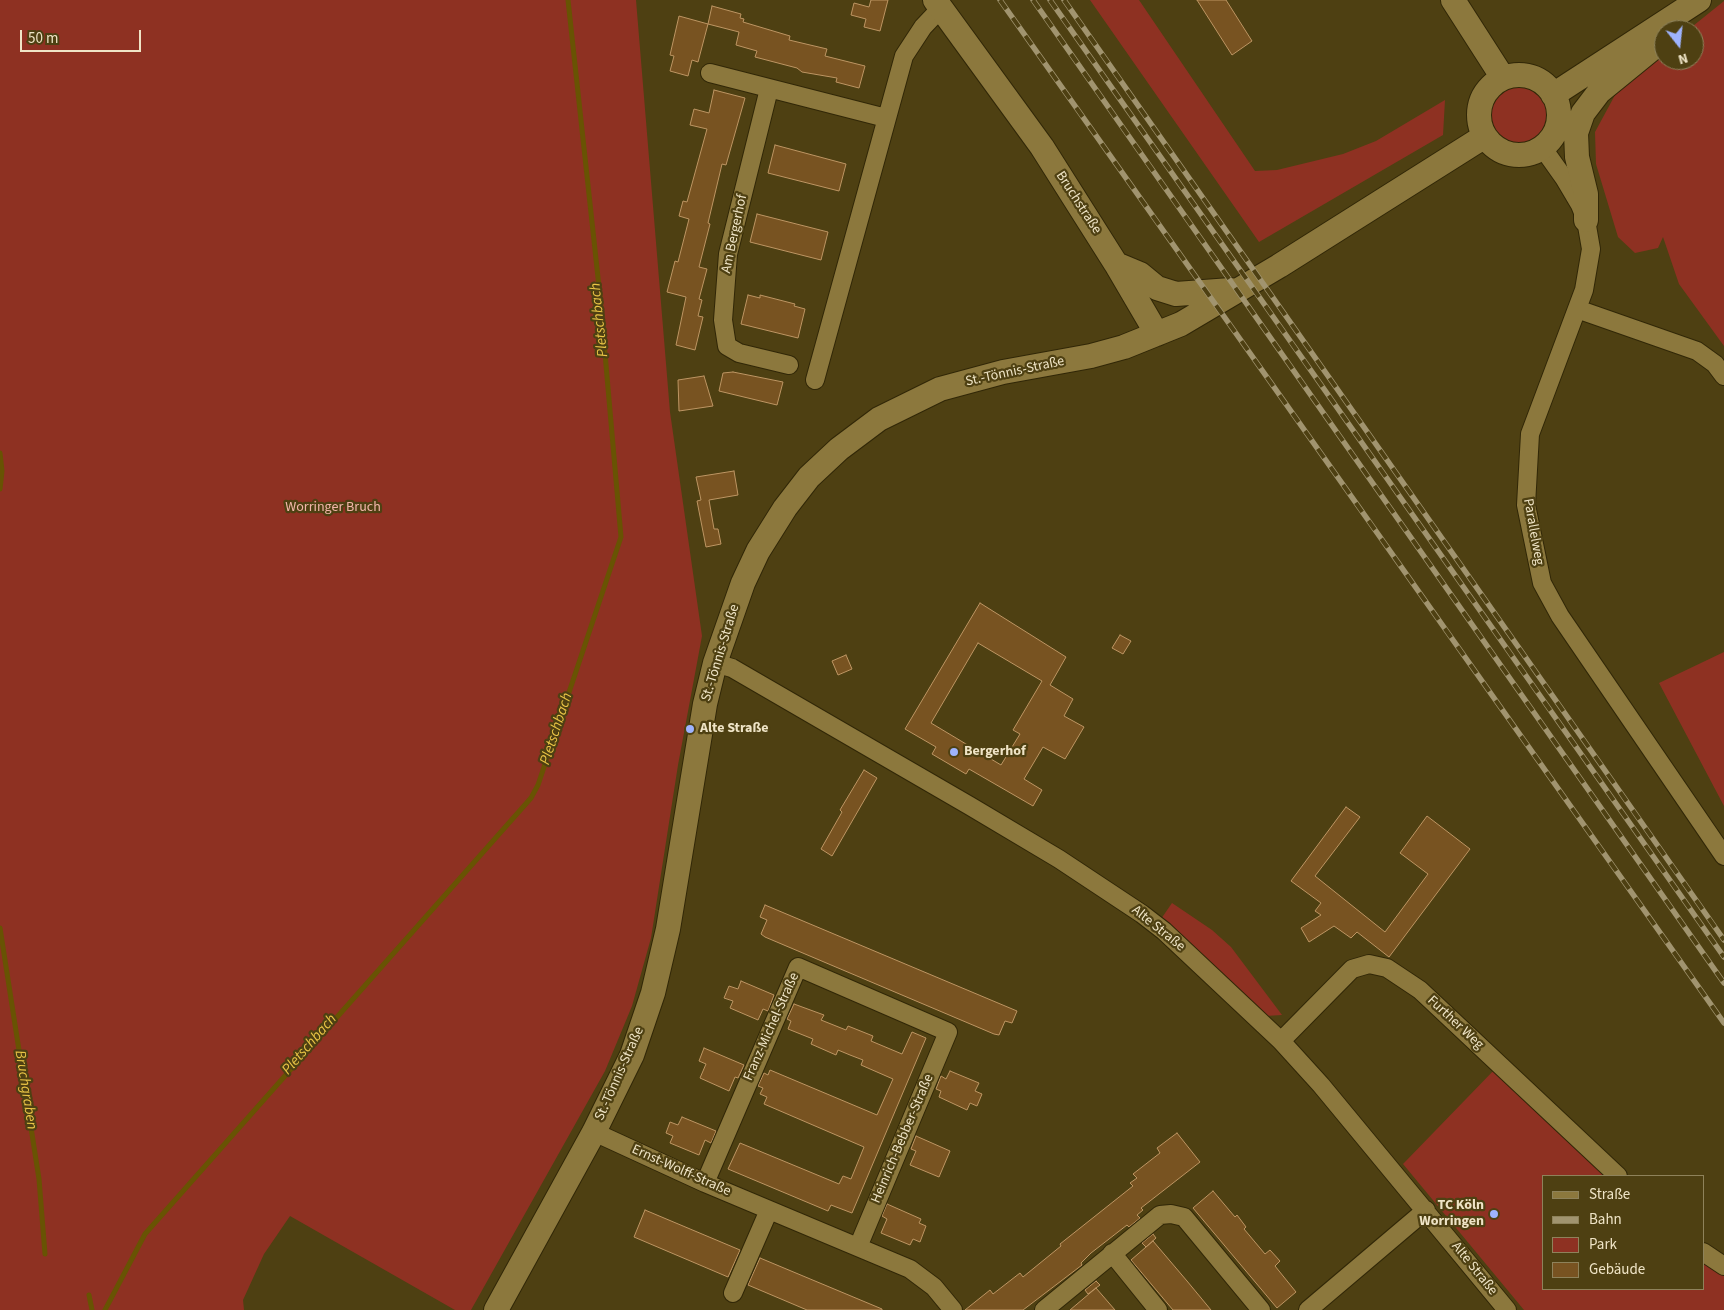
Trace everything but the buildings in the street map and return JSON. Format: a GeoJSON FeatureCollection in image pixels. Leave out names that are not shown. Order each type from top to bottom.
{"type":"FeatureCollection","features":[{"type":"Feature","properties":{"kind":"main road"},"geometry":{"type":"LineString","coordinates":[[1453,0],[1503,78]]}},
{"type":"Feature","properties":{"kind":"main road"},"geometry":{"type":"LineString","coordinates":[[1553,95],[1698,0]]}},
{"type":"Feature","properties":{"kind":"main road"},"geometry":{"type":"LineString","coordinates":[[1683,20],[1698,0]]}},
{"type":"Feature","properties":{"kind":"main road","name":"Bruchstraße"},"geometry":{"type":"LineString","coordinates":[[938,4],[1042,147],[1116,264],[1157,334]]}},
{"type":"Feature","properties":{"kind":"main road"},"geometry":{"type":"LineString","coordinates":[[1586,220],[1586,194],[1577,157],[1576,134],[1583,113],[1599,92],[1654,47]]}},
{"type":"Feature","properties":{"kind":"main road"},"geometry":{"type":"LineString","coordinates":[[1517,75],[1531,77],[1544,84],[1553,95],[1558,108],[1558,123],[1552,137],[1542,147],[1530,153],[1517,155],[1504,153],[1493,146],[1484,136],[1479,124],[1479,110],[1483,97],[1491,86],[1503,78],[1517,75]]}},
{"type":"Feature","properties":{"kind":"main road"},"geometry":{"type":"LineString","coordinates":[[1157,334],[1181,324],[1280,266],[1484,136]]}},
{"type":"Feature","properties":{"kind":"main road"},"geometry":{"type":"LineString","coordinates":[[1116,264],[1140,274],[1157,288],[1176,294],[1211,293],[1241,289]]}},
{"type":"Feature","properties":{"kind":"main road","name":"St.-Tönnis-Straße"},"geometry":{"type":"LineString","coordinates":[[496,1310],[594,1132],[632,1055],[654,992],[668,929],[705,704],[715,663],[743,583],[764,538],[809,477],[861,432],[900,407],[940,389],[1011,371],[1090,356],[1157,334]]}},
{"type":"Feature","properties":{"kind":"street"},"geometry":{"type":"LineString","coordinates":[[815,380],[904,56],[938,4]]}},
{"type":"Feature","properties":{"kind":"street"},"geometry":{"type":"LineString","coordinates":[[710,73],[886,118]]}},
{"type":"Feature","properties":{"kind":"street","name":"Am Bergerhof"},"geometry":{"type":"LineString","coordinates":[[769,89],[728,254],[723,320],[727,346],[739,353],[789,365]]}},
{"type":"Feature","properties":{"kind":"street","name":"Parallelweg"},"geometry":{"type":"LineString","coordinates":[[1542,147],[1572,190],[1586,220],[1591,249],[1584,290],[1530,434],[1526,505],[1542,583],[1560,616],[1724,856]]}},
{"type":"Feature","properties":{"kind":"street"},"geometry":{"type":"LineString","coordinates":[[1577,309],[1697,351],[1715,364],[1724,376]]}},
{"type":"Feature","properties":{"kind":"street","name":"Alte Straße"},"geometry":{"type":"LineString","coordinates":[[715,663],[732,668],[962,801],[1059,859],[1164,931],[1281,1041],[1426,1210],[1507,1310]]}},
{"type":"Feature","properties":{"kind":"street","name":"Further Weg"},"geometry":{"type":"LineString","coordinates":[[1281,1041],[1352,969],[1369,964],[1387,968],[1420,990],[1617,1175]]}},
{"type":"Feature","properties":{"kind":"street","name":"Franz-Michel-Straße"},"geometry":{"type":"LineString","coordinates":[[706,1183],[798,967],[948,1032]]}},
{"type":"Feature","properties":{"kind":"street","name":"Heinrich-Bebber-Straße"},"geometry":{"type":"LineString","coordinates":[[858,1247],[948,1032]]}},
{"type":"Feature","properties":{"kind":"street","name":"Ernst-Wolff-Straße"},"geometry":{"type":"LineString","coordinates":[[594,1132],[706,1183],[918,1274],[934,1287],[953,1310]]}},
{"type":"Feature","properties":{"kind":"street"},"geometry":{"type":"LineString","coordinates":[[733,1293],[769,1210]]}},
{"type":"Feature","properties":{"kind":"street"},"geometry":{"type":"LineString","coordinates":[[1308,1310],[1426,1210]]}},
{"type":"Feature","properties":{"kind":"street"},"geometry":{"type":"LineString","coordinates":[[1054,1307],[1112,1254],[1160,1215],[1171,1214],[1184,1217],[1261,1310]]}},
{"type":"Feature","properties":{"kind":"street"},"geometry":{"type":"LineString","coordinates":[[1704,1253],[1724,1266]]}},
{"type":"Feature","properties":{"kind":"street"},"geometry":{"type":"LineString","coordinates":[[1112,1254],[1158,1310]]}},
{"type":"Feature","properties":{"kind":"green space","name":"Worringer Bruch"},"geometry":{"type":"Polygon","coordinates":[[[0,0],[636,0],[670,412],[702,636],[678,765],[651,938],[632,1006],[605,1071],[471,1310],[455,1310],[290,1216],[264,1254],[243,1300],[244,1310],[0,1310],[0,0]]]}},
{"type":"Feature","properties":{"kind":"green space"},"geometry":{"type":"Polygon","coordinates":[[[1090,0],[1139,0],[1255,171],[1277,170],[1343,154],[1376,141],[1445,100],[1443,135],[1259,242],[1090,0]]]}},
{"type":"Feature","properties":{"kind":"green space"},"geometry":{"type":"Polygon","coordinates":[[[1724,1],[1724,346],[1679,284],[1663,237],[1658,248],[1635,253],[1618,237],[1596,164],[1595,132],[1621,84],[1654,56],[1654,70],[1704,70],[1704,20],[1700,20],[1724,1]]]}},
{"type":"Feature","properties":{"kind":"green space"},"geometry":{"type":"Polygon","coordinates":[[[1520,83],[1532,86],[1542,92],[1548,102],[1551,114],[1548,126],[1542,136],[1532,142],[1520,145],[1508,142],[1498,136],[1492,126],[1489,114],[1492,102],[1498,92],[1508,86],[1520,83]]]}},
{"type":"Feature","properties":{"kind":"green space"},"geometry":{"type":"Polygon","coordinates":[[[1724,652],[1724,806],[1659,683],[1724,652]]]}},
{"type":"Feature","properties":{"kind":"green space"},"geometry":{"type":"Polygon","coordinates":[[[1172,903],[1212,930],[1231,947],[1282,1015],[1265,1016],[1161,919],[1172,903]]]}},
{"type":"Feature","properties":{"kind":"green space","name":"TC Köln Worringen"},"geometry":{"type":"Polygon","coordinates":[[[1497,1067],[1609,1175],[1542,1175],[1542,1290],[1704,1290],[1704,1258],[1724,1272],[1724,1310],[1524,1310],[1403,1164],[1497,1067]]]}},
{"type":"Feature","properties":{"kind":"waterway","name":"Pletschbach"},"geometry":{"type":"LineString","coordinates":[[105,1310],[145,1234],[531,798],[538,785],[621,537],[600,296],[568,0]]}},
{"type":"Feature","properties":{"kind":"waterway","name":"Bruchgraben"},"geometry":{"type":"LineString","coordinates":[[0,453],[2,471],[0,489]]}},
{"type":"Feature","properties":{"kind":"waterway","name":"Bruchgraben"},"geometry":{"type":"LineString","coordinates":[[0,928],[39,1179],[45,1254]]}},
{"type":"Feature","properties":{"kind":"waterway","name":"Bruchgraben"},"geometry":{"type":"LineString","coordinates":[[89,1295],[92,1310]]}},
{"type":"Feature","properties":{"kind":"railway"},"geometry":{"type":"LineString","coordinates":[[1000,0],[1724,1023]]}},
{"type":"Feature","properties":{"kind":"railway"},"geometry":{"type":"LineString","coordinates":[[1033,0],[1724,983]]}},
{"type":"Feature","properties":{"kind":"railway"},"geometry":{"type":"LineString","coordinates":[[1050,0],[1724,957]]}},
{"type":"Feature","properties":{"kind":"railway"},"geometry":{"type":"LineString","coordinates":[[1064,0],[1724,940]]}},
{"type":"Feature","properties":{"kind":"place","name":"Alte Straße"},"geometry":{"type":"Point","coordinates":[690,729]}},
{"type":"Feature","properties":{"kind":"place","name":"Bergerhof"},"geometry":{"type":"Point","coordinates":[954,752]}},
{"type":"Feature","properties":{"kind":"place","name":"TC Köln Worringen"},"geometry":{"type":"Point","coordinates":[1494,1214]}}]}
